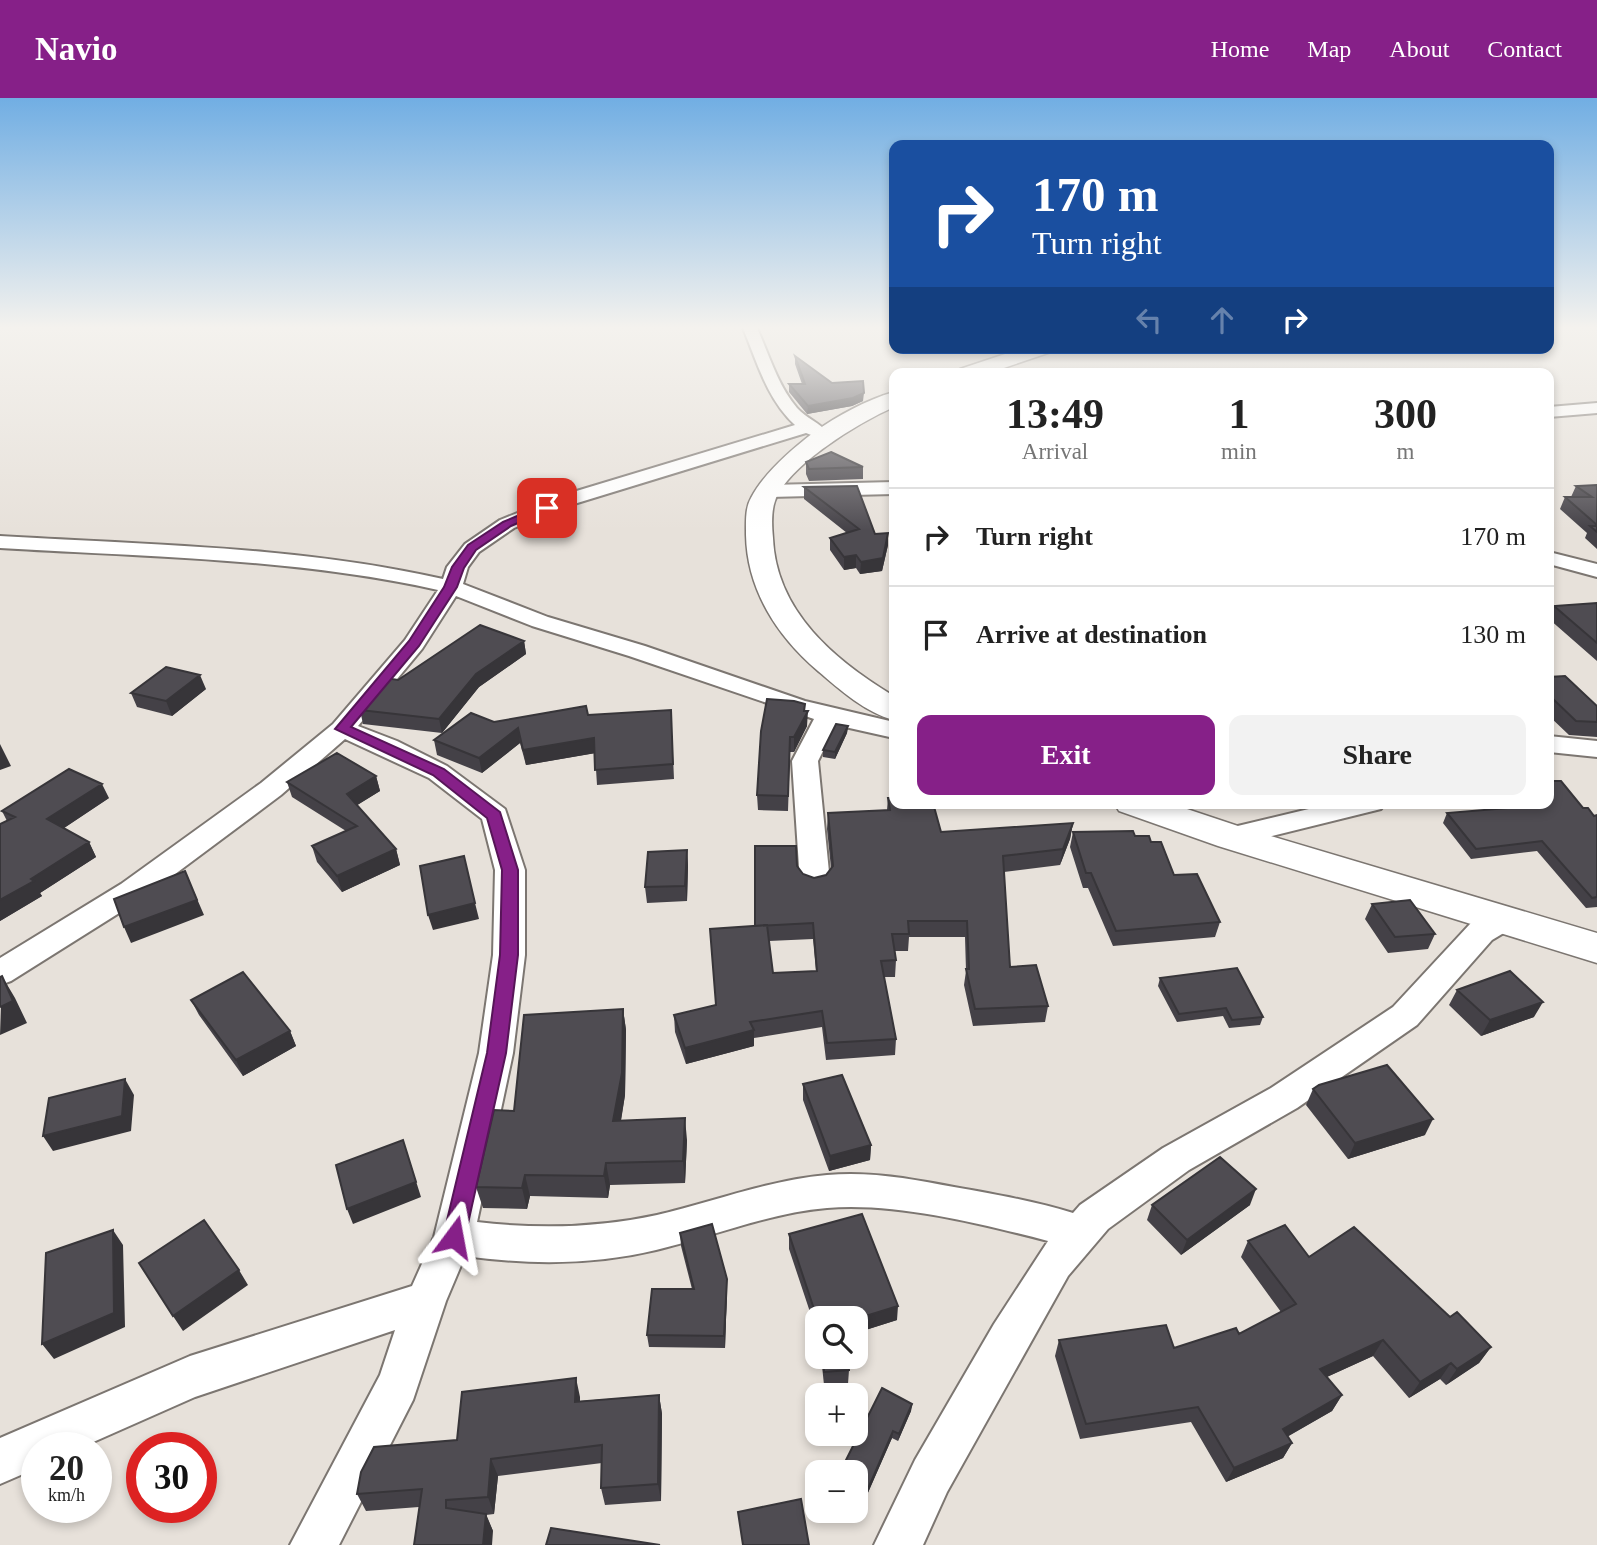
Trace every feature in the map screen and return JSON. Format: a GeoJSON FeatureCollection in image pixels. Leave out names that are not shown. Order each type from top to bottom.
{"type":"FeatureCollection","features":[{"type":"Feature","properties":{"kind":"main road"},"geometry":{"type":"LineString","coordinates":[[889,401],[814,431],[802,453],[762,501],[758,538],[761,567],[773,598],[793,631],[833,666],[889,706]]}},
{"type":"Feature","properties":{"kind":"main road"},"geometry":{"type":"LineString","coordinates":[[1149,809],[1230,837],[1597,948]]}},
{"type":"Feature","properties":{"kind":"street"},"geometry":{"type":"LineString","coordinates":[[777,396],[787,410],[814,431]]}},
{"type":"Feature","properties":{"kind":"street"},"geometry":{"type":"LineString","coordinates":[[1554,412],[1597,408]]}},
{"type":"Feature","properties":{"kind":"street"},"geometry":{"type":"LineString","coordinates":[[0,973],[132,891],[271,789],[342,729],[414,644],[451,587],[458,567],[472,548],[507,524],[567,499],[814,431]]}},
{"type":"Feature","properties":{"kind":"street"},"geometry":{"type":"LineString","coordinates":[[769,491],[889,488]]}},
{"type":"Feature","properties":{"kind":"street"},"geometry":{"type":"LineString","coordinates":[[0,542],[300,558],[401,575],[451,587],[528,617],[637,651],[752,694],[828,716],[889,729]]}},
{"type":"Feature","properties":{"kind":"street"},"geometry":{"type":"LineString","coordinates":[[1554,559],[1597,571]]}},
{"type":"Feature","properties":{"kind":"street"},"geometry":{"type":"LineString","coordinates":[[815,882],[805,761],[828,716]]}},
{"type":"Feature","properties":{"kind":"street"},"geometry":{"type":"LineString","coordinates":[[314,1545],[398,1385],[426,1301],[454,1237],[496,1053],[509,955],[510,870],[495,815],[438,772],[388,747],[342,729]]}},
{"type":"Feature","properties":{"kind":"street"},"geometry":{"type":"LineString","coordinates":[[1554,745],[1597,749]]}},
{"type":"Feature","properties":{"kind":"street"},"geometry":{"type":"LineString","coordinates":[[1230,837],[1346,809]]}},
{"type":"Feature","properties":{"kind":"street"},"geometry":{"type":"LineString","coordinates":[[898,1545],[931,1476],[1009,1338],[1054,1263],[1094,1217],[1176,1159],[1284,1098],[1405,1016],[1481,932],[1501,920]]}},
{"type":"Feature","properties":{"kind":"street"},"geometry":{"type":"LineString","coordinates":[[454,1237],[495,1243],[575,1245],[653,1233],[780,1200],[851,1190],[912,1196],[1035,1218],[1080,1233]]}},
{"type":"Feature","properties":{"kind":"street"},"geometry":{"type":"LineString","coordinates":[[0,1461],[190,1377],[426,1301]]}},
{"type":"Feature","properties":{"kind":"building"},"geometry":{"type":"Polygon","coordinates":[[[799,396],[858,396],[853,398],[808,406],[799,396]]]}},
{"type":"Feature","properties":{"kind":"building"},"geometry":{"type":"Polygon","coordinates":[[[831,452],[863,467],[809,469],[806,462],[831,452]]]}},
{"type":"Feature","properties":{"kind":"building"},"geometry":{"type":"Polygon","coordinates":[[[1597,485],[1597,525],[1565,497],[1592,497],[1576,486],[1597,485]]]}},
{"type":"Feature","properties":{"kind":"building"},"geometry":{"type":"Polygon","coordinates":[[[857,486],[875,534],[888,533],[883,558],[861,562],[856,555],[844,557],[830,538],[859,529],[804,487],[857,486]]]}},
{"type":"Feature","properties":{"kind":"building"},"geometry":{"type":"Polygon","coordinates":[[[1597,603],[1597,643],[1554,606],[1597,603]]]}},
{"type":"Feature","properties":{"kind":"building"},"geometry":{"type":"Polygon","coordinates":[[[480,625],[524,641],[476,674],[439,719],[360,710],[386,678],[398,680],[480,625]]]}},
{"type":"Feature","properties":{"kind":"building"},"geometry":{"type":"Polygon","coordinates":[[[166,667],[200,675],[166,701],[131,693],[166,667]]]}},
{"type":"Feature","properties":{"kind":"building"},"geometry":{"type":"Polygon","coordinates":[[[1565,676],[1597,706],[1597,722],[1576,721],[1554,700],[1554,677],[1565,676]]]}},
{"type":"Feature","properties":{"kind":"building"},"geometry":{"type":"Polygon","coordinates":[[[767,699],[805,704],[804,711],[808,711],[794,737],[790,737],[788,796],[757,795],[761,731],[767,699]]]}},
{"type":"Feature","properties":{"kind":"building"},"geometry":{"type":"Polygon","coordinates":[[[586,706],[588,715],[671,710],[673,764],[595,770],[594,738],[523,750],[518,728],[479,758],[434,740],[471,713],[494,722],[586,706]]]}},
{"type":"Feature","properties":{"kind":"building"},"geometry":{"type":"Polygon","coordinates":[[[836,724],[848,726],[835,752],[823,750],[836,724]]]}},
{"type":"Feature","properties":{"kind":"building"},"geometry":{"type":"Polygon","coordinates":[[[337,753],[376,776],[347,794],[396,849],[337,876],[312,846],[357,826],[287,782],[337,753]]]}},
{"type":"Feature","properties":{"kind":"building"},"geometry":{"type":"Polygon","coordinates":[[[69,769],[102,784],[47,819],[89,842],[31,879],[34,881],[0,900],[0,824],[15,817],[2,811],[69,769]]]}},
{"type":"Feature","properties":{"kind":"building"},"geometry":{"type":"Polygon","coordinates":[[[1554,781],[1561,781],[1583,808],[1588,808],[1594,816],[1597,815],[1597,897],[1592,898],[1542,841],[1476,849],[1447,813],[1495,809],[1554,809],[1554,781]]]}},
{"type":"Feature","properties":{"kind":"building"},"geometry":{"type":"Polygon","coordinates":[[[935,809],[941,832],[1073,823],[1063,849],[1003,856],[1010,967],[1036,965],[1048,1006],[975,1009],[966,969],[969,969],[967,921],[908,921],[909,934],[892,934],[896,960],[881,961],[896,1039],[827,1043],[822,1011],[750,1022],[754,1030],[685,1048],[674,1015],[716,1005],[710,929],[755,926],[755,846],[796,846],[797,866],[803,874],[814,878],[826,875],[833,866],[828,813],[935,809]],[[813,923],[767,925],[773,973],[817,971],[813,923]]]}},
{"type":"Feature","properties":{"kind":"building"},"geometry":{"type":"Polygon","coordinates":[[[1133,831],[1135,836],[1149,836],[1151,842],[1161,842],[1174,875],[1197,874],[1220,922],[1116,931],[1091,873],[1086,873],[1073,832],[1133,831]]]}},
{"type":"Feature","properties":{"kind":"building"},"geometry":{"type":"Polygon","coordinates":[[[687,850],[685,886],[645,887],[648,852],[687,850]]]}},
{"type":"Feature","properties":{"kind":"building"},"geometry":{"type":"Polygon","coordinates":[[[464,856],[475,903],[428,915],[420,866],[464,856]]]}},
{"type":"Feature","properties":{"kind":"building"},"geometry":{"type":"Polygon","coordinates":[[[185,871],[197,900],[124,927],[114,899],[185,871]]]}},
{"type":"Feature","properties":{"kind":"building"},"geometry":{"type":"Polygon","coordinates":[[[1410,900],[1435,934],[1395,937],[1372,904],[1410,900]]]}},
{"type":"Feature","properties":{"kind":"building"},"geometry":{"type":"Polygon","coordinates":[[[1237,968],[1263,1017],[1232,1020],[1226,1008],[1179,1014],[1160,978],[1237,968]]]}},
{"type":"Feature","properties":{"kind":"building"},"geometry":{"type":"Polygon","coordinates":[[[1510,971],[1543,1002],[1490,1020],[1457,990],[1510,971]]]}},
{"type":"Feature","properties":{"kind":"building"},"geometry":{"type":"Polygon","coordinates":[[[243,972],[290,1031],[236,1060],[191,1000],[243,972]]]}},
{"type":"Feature","properties":{"kind":"building"},"geometry":{"type":"Polygon","coordinates":[[[2,976],[13,1001],[0,1007],[0,977],[2,976]]]}},
{"type":"Feature","properties":{"kind":"building"},"geometry":{"type":"Polygon","coordinates":[[[623,1009],[622,1073],[613,1121],[685,1118],[683,1161],[606,1163],[604,1176],[525,1175],[522,1188],[476,1187],[494,1110],[514,1111],[524,1015],[623,1009]]]}},
{"type":"Feature","properties":{"kind":"building"},"geometry":{"type":"Polygon","coordinates":[[[1387,1065],[1433,1119],[1355,1143],[1313,1089],[1387,1065]]]}},
{"type":"Feature","properties":{"kind":"building"},"geometry":{"type":"Polygon","coordinates":[[[842,1075],[871,1145],[830,1156],[803,1084],[842,1075]]]}},
{"type":"Feature","properties":{"kind":"building"},"geometry":{"type":"Polygon","coordinates":[[[125,1079],[122,1116],[43,1136],[49,1098],[125,1079]]]}},
{"type":"Feature","properties":{"kind":"building"},"geometry":{"type":"Polygon","coordinates":[[[403,1140],[416,1182],[347,1209],[336,1165],[403,1140]]]}},
{"type":"Feature","properties":{"kind":"building"},"geometry":{"type":"Polygon","coordinates":[[[1220,1157],[1256,1189],[1187,1240],[1152,1205],[1220,1157]]]}},
{"type":"Feature","properties":{"kind":"building"},"geometry":{"type":"Polygon","coordinates":[[[862,1214],[898,1306],[868,1315],[868,1306],[813,1306],[789,1234],[862,1214]]]}},
{"type":"Feature","properties":{"kind":"building"},"geometry":{"type":"Polygon","coordinates":[[[204,1220],[239,1270],[173,1316],[139,1263],[204,1220]]]}},
{"type":"Feature","properties":{"kind":"building"},"geometry":{"type":"Polygon","coordinates":[[[712,1224],[727,1279],[724,1336],[647,1335],[652,1289],[694,1289],[680,1233],[712,1224]]]}},
{"type":"Feature","properties":{"kind":"building"},"geometry":{"type":"Polygon","coordinates":[[[1285,1225],[1309,1257],[1354,1227],[1450,1317],[1457,1312],[1491,1347],[1457,1369],[1451,1363],[1420,1382],[1383,1340],[1320,1369],[1342,1395],[1283,1429],[1292,1443],[1234,1468],[1198,1407],[1086,1424],[1059,1340],[1166,1325],[1174,1348],[1236,1328],[1239,1334],[1296,1304],[1248,1241],[1285,1225]]]}},
{"type":"Feature","properties":{"kind":"building"},"geometry":{"type":"Polygon","coordinates":[[[113,1230],[114,1313],[42,1344],[46,1253],[113,1230]]]}},
{"type":"Feature","properties":{"kind":"building"},"geometry":{"type":"Polygon","coordinates":[[[824,1369],[849,1369],[849,1370],[824,1372],[824,1369]]]}},
{"type":"Feature","properties":{"kind":"building"},"geometry":{"type":"Polygon","coordinates":[[[576,1378],[575,1402],[659,1395],[658,1484],[601,1488],[602,1445],[491,1459],[488,1497],[446,1500],[446,1508],[486,1514],[483,1545],[414,1545],[422,1489],[357,1494],[361,1472],[374,1447],[457,1440],[462,1392],[576,1378]]]}},
{"type":"Feature","properties":{"kind":"building"},"geometry":{"type":"Polygon","coordinates":[[[882,1388],[912,1404],[899,1434],[893,1431],[868,1489],[868,1460],[846,1460],[853,1446],[868,1446],[868,1416],[882,1388]]]}},
{"type":"Feature","properties":{"kind":"building"},"geometry":{"type":"Polygon","coordinates":[[[801,1499],[809,1545],[743,1545],[738,1512],[801,1499]]]}},
{"type":"Feature","properties":{"kind":"building"},"geometry":{"type":"Polygon","coordinates":[[[551,1528],[660,1545],[546,1545],[551,1528]]]}},
{"type":"Feature","properties":{"kind":"route"},"geometry":{"type":"LineString","coordinates":[[454,1237],[496,1053],[509,955],[510,870],[495,815],[438,772],[388,747],[342,729],[414,644],[451,587],[458,567],[472,548],[507,524],[547,508]]}}]}
